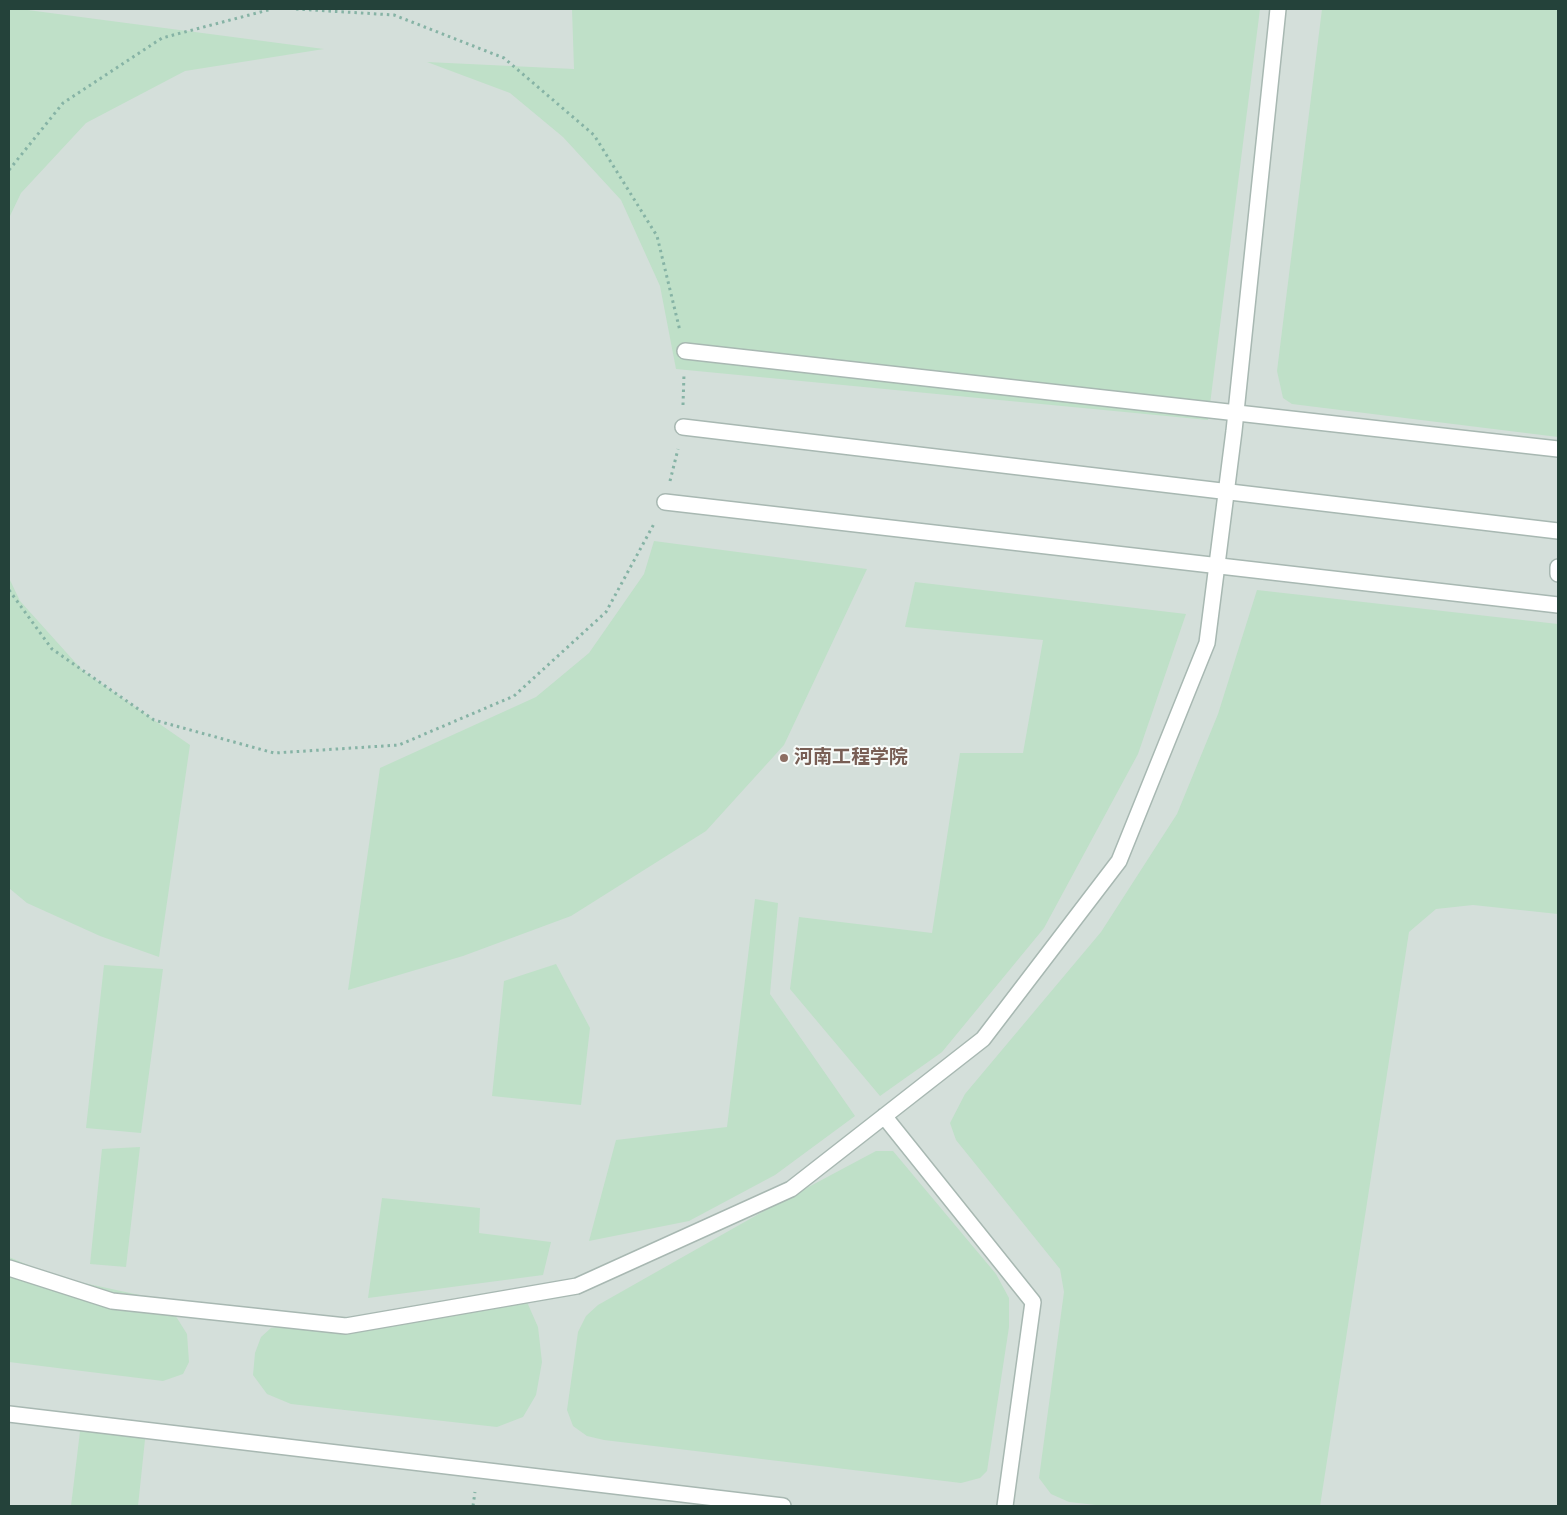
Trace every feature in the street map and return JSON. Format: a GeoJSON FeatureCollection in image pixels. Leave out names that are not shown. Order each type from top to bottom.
{"type":"FeatureCollection","features":[{"type":"Feature","properties":{"kind":"street"},"geometry":{"type":"LineString","coordinates":[[9,1268],[112,1301],[346,1326],[577,1286],[791,1189],[983,1039],[1118,861],[1208,643],[1234,431],[1278,9]]}},
{"type":"Feature","properties":{"kind":"street"},"geometry":{"type":"LineString","coordinates":[[684,351],[1558,449]]}},
{"type":"Feature","properties":{"kind":"street"},"geometry":{"type":"LineString","coordinates":[[683,427],[1558,531]]}},
{"type":"Feature","properties":{"kind":"street"},"geometry":{"type":"LineString","coordinates":[[666,502],[1558,605]]}},
{"type":"Feature","properties":{"kind":"street"},"geometry":{"type":"LineString","coordinates":[[1558,567],[1558,574]]}},
{"type":"Feature","properties":{"kind":"street"},"geometry":{"type":"LineString","coordinates":[[884,1116],[1033,1302],[1005,1506]]}},
{"type":"Feature","properties":{"kind":"street"},"geometry":{"type":"LineString","coordinates":[[9,1414],[784,1506]]}},
{"type":"Feature","properties":{"kind":"path"},"geometry":{"type":"LineString","coordinates":[[9,170],[63,103],[162,38],[272,9]]}},
{"type":"Feature","properties":{"kind":"path"},"geometry":{"type":"LineString","coordinates":[[9,590],[52,649],[154,720],[274,753],[399,745],[514,696],[521,690],[606,612],[666,502],[683,427],[684,351],[657,236],[594,134],[504,58],[394,15],[296,9]]}},
{"type":"Feature","properties":{"kind":"shaded area","name":"河南工程学院"},"geometry":{"type":"Polygon","coordinates":[[[9,9],[1558,9],[1558,1506],[9,1506],[9,9]]]}},
{"type":"Feature","properties":{"kind":"green space"},"geometry":{"type":"Polygon","coordinates":[[[9,9],[324,49],[185,71],[86,123],[21,193],[9,218],[9,9]]]}},
{"type":"Feature","properties":{"kind":"green space"},"geometry":{"type":"Polygon","coordinates":[[[572,9],[1260,9],[1208,420],[676,369],[660,286],[621,200],[563,137],[510,93],[427,62],[574,69],[572,9]]]}},
{"type":"Feature","properties":{"kind":"green space"},"geometry":{"type":"Polygon","coordinates":[[[1322,9],[1558,9],[1558,437],[1292,404],[1283,398],[1277,371],[1322,9]]]}},
{"type":"Feature","properties":{"kind":"green space"},"geometry":{"type":"Polygon","coordinates":[[[654,541],[867,569],[784,745],[706,831],[571,916],[463,956],[348,990],[380,768],[536,697],[589,653],[644,574],[654,541]]]}},
{"type":"Feature","properties":{"kind":"green space"},"geometry":{"type":"Polygon","coordinates":[[[9,578],[20,601],[83,671],[190,745],[159,957],[100,936],[27,903],[9,888],[9,578]]]}},
{"type":"Feature","properties":{"kind":"green space"},"geometry":{"type":"Polygon","coordinates":[[[915,582],[1186,614],[1138,754],[1044,928],[942,1052],[880,1096],[790,989],[799,917],[932,933],[960,753],[1023,753],[1043,640],[905,627],[915,582]]]}},
{"type":"Feature","properties":{"kind":"green space"},"geometry":{"type":"Polygon","coordinates":[[[1257,590],[1558,624],[1558,914],[1473,905],[1436,909],[1409,932],[1320,1506],[1105,1506],[1069,1502],[1051,1494],[1039,1478],[1064,1292],[1060,1269],[956,1140],[950,1123],[965,1094],[1101,932],[1177,814],[1218,714],[1257,590]]]}},
{"type":"Feature","properties":{"kind":"green space"},"geometry":{"type":"Polygon","coordinates":[[[755,899],[778,903],[770,994],[855,1116],[775,1175],[689,1221],[589,1241],[616,1140],[727,1127],[755,899]]]}},
{"type":"Feature","properties":{"kind":"green space"},"geometry":{"type":"Polygon","coordinates":[[[556,964],[590,1028],[581,1105],[492,1096],[504,981],[556,964]]]}},
{"type":"Feature","properties":{"kind":"green space"},"geometry":{"type":"Polygon","coordinates":[[[104,965],[163,969],[141,1133],[86,1128],[104,965]]]}},
{"type":"Feature","properties":{"kind":"green space"},"geometry":{"type":"Polygon","coordinates":[[[140,1147],[126,1267],[90,1264],[102,1149],[140,1147]]]}},
{"type":"Feature","properties":{"kind":"green space"},"geometry":{"type":"Polygon","coordinates":[[[876,1151],[893,1151],[996,1274],[1009,1298],[1009,1327],[987,1471],[980,1478],[961,1483],[604,1440],[587,1436],[573,1426],[567,1410],[578,1332],[586,1316],[598,1305],[771,1207],[876,1151]]]}},
{"type":"Feature","properties":{"kind":"green space"},"geometry":{"type":"Polygon","coordinates":[[[382,1198],[480,1208],[479,1233],[551,1242],[543,1275],[368,1298],[382,1198]]]}},
{"type":"Feature","properties":{"kind":"green space"},"geometry":{"type":"Polygon","coordinates":[[[9,1257],[56,1277],[144,1296],[172,1310],[187,1334],[189,1362],[183,1374],[163,1381],[9,1362],[9,1257]]]}},
{"type":"Feature","properties":{"kind":"green space"},"geometry":{"type":"Polygon","coordinates":[[[527,1302],[538,1327],[542,1362],[536,1395],[523,1417],[497,1427],[291,1404],[267,1394],[253,1375],[255,1353],[261,1337],[271,1328],[527,1302]]]}},
{"type":"Feature","properties":{"kind":"green space"},"geometry":{"type":"Polygon","coordinates":[[[81,1423],[146,1430],[138,1506],[71,1506],[81,1423]]]}},
{"type":"Feature","properties":{"kind":"place","name":"河南工程学院"},"geometry":{"type":"Point","coordinates":[784,758]}}]}
